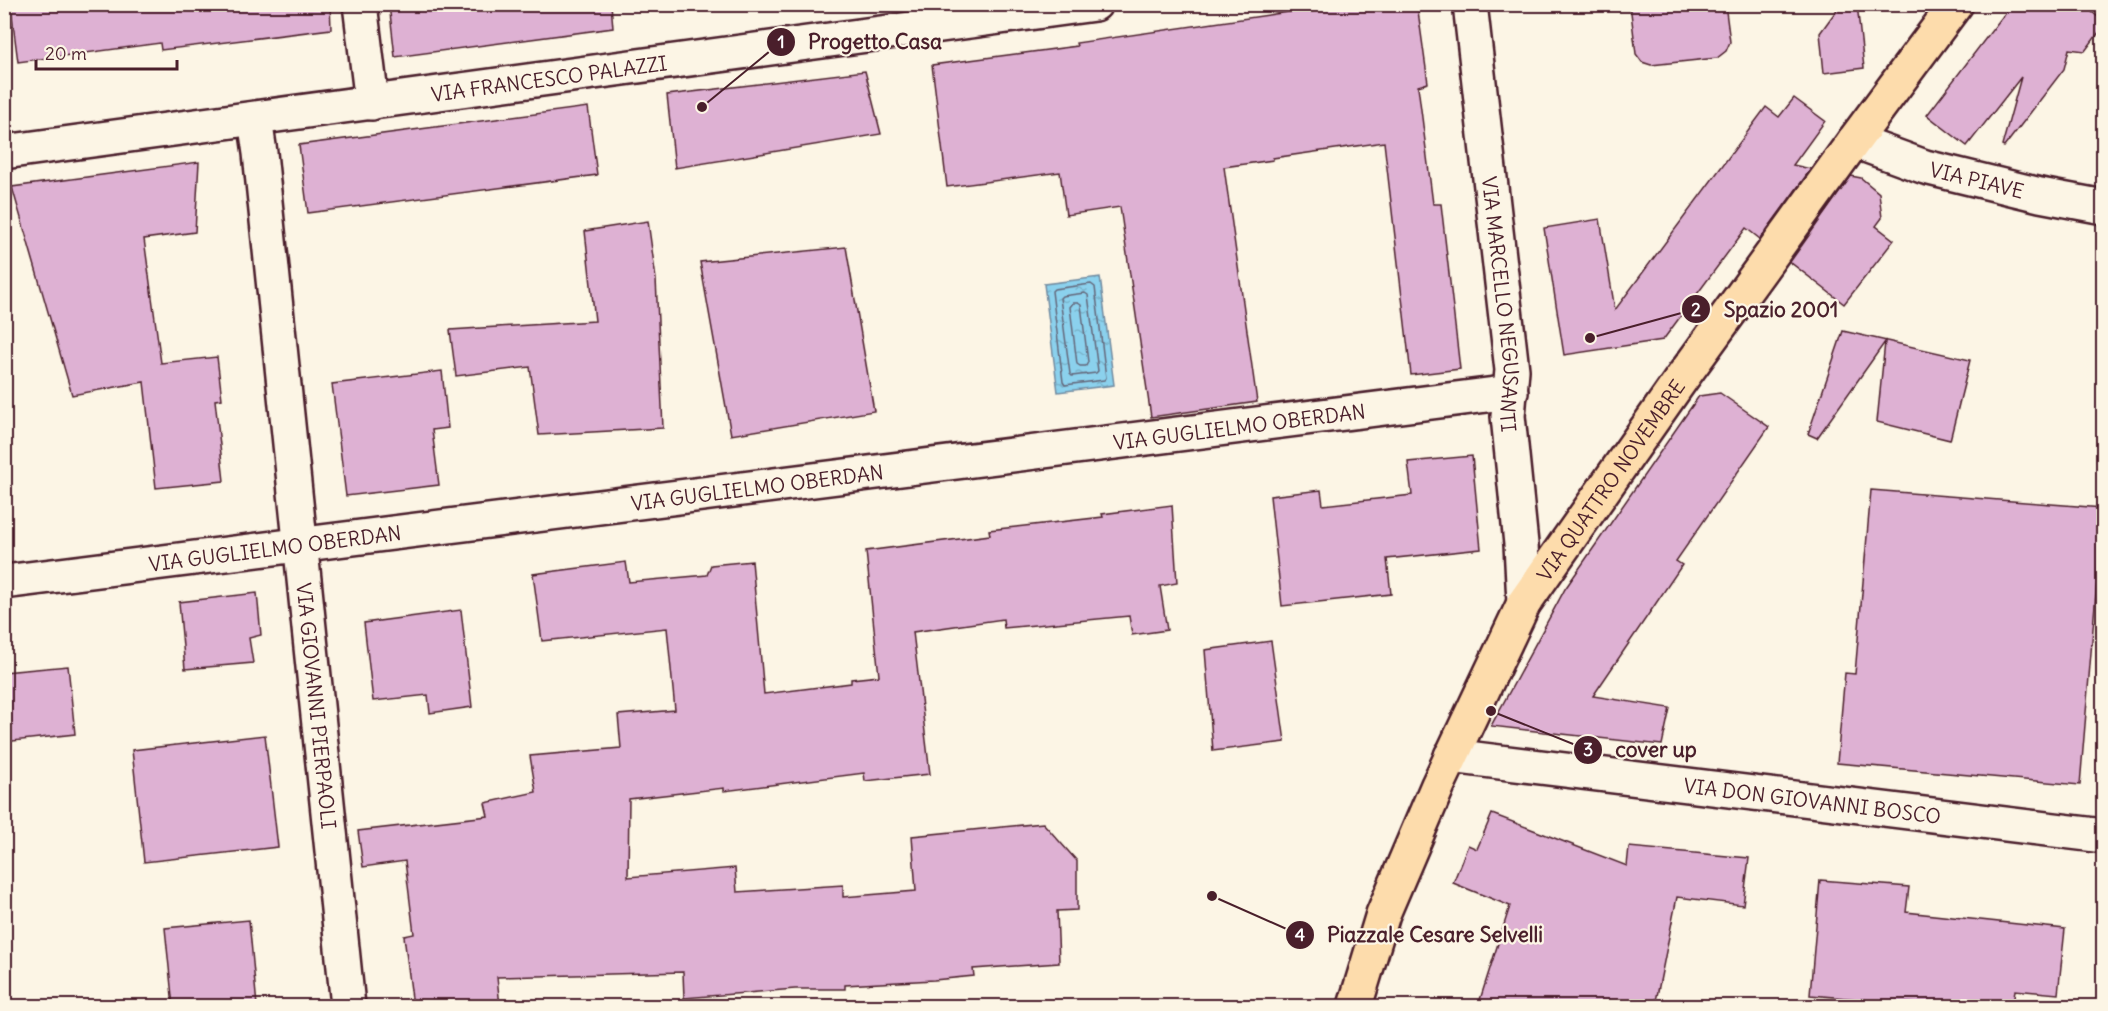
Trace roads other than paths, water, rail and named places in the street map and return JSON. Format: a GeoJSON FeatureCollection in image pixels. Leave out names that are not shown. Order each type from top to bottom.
{"type":"FeatureCollection","features":[{"type":"Feature","properties":{"kind":"main road","name":"VIA QUATTRO NOVEMBRE"},"geometry":{"type":"LineString","coordinates":[[1355,1006],[1383,914],[1451,756],[1524,603],[1682,378],[1956,4]]}},
{"type":"Feature","properties":{"kind":"street"},"geometry":{"type":"LineString","coordinates":[[360,4],[372,102]]}},
{"type":"Feature","properties":{"kind":"street","name":"VIA FRANCESCO PALAZZI"},"geometry":{"type":"LineString","coordinates":[[4,152],[1095,4]]}},
{"type":"Feature","properties":{"kind":"street","name":"VIA MARCELLO NEGUSANTI"},"geometry":{"type":"LineString","coordinates":[[1470,4],[1512,370],[1508,416],[1521,544],[1524,603]]}},
{"type":"Feature","properties":{"kind":"street","name":"VIA GIOVANNI PIERPAOLI"},"geometry":{"type":"LineString","coordinates":[[255,119],[348,1006]]}},
{"type":"Feature","properties":{"kind":"street","name":"VIA PIAVE"},"geometry":{"type":"LineString","coordinates":[[1854,141],[1925,167],[2040,195],[2103,207]]}},
{"type":"Feature","properties":{"kind":"street","name":"VIA GUGLIELMO OBERDAN"},"geometry":{"type":"LineString","coordinates":[[4,582],[1511,392]]}},
{"type":"Feature","properties":{"kind":"street","name":"VIA DON GIOVANNI BOSCO"},"geometry":{"type":"LineString","coordinates":[[1451,756],[2103,829]]}},
{"type":"Feature","properties":{"kind":"water"},"geometry":{"type":"Polygon","coordinates":[[[1100,277],[1114,385],[1058,392],[1044,284],[1100,277]]]}},
{"type":"Feature","properties":{"kind":"place","name":"Progetto Casa"},"geometry":{"type":"Point","coordinates":[702,107]}},
{"type":"Feature","properties":{"kind":"place","name":"Spazio 2001"},"geometry":{"type":"Point","coordinates":[1590,338]}},
{"type":"Feature","properties":{"kind":"place","name":"cover up"},"geometry":{"type":"Point","coordinates":[1491,711]}},
{"type":"Feature","properties":{"kind":"place","name":"Piazzale Cesare Selvelli"},"geometry":{"type":"Point","coordinates":[1212,896]}}]}
